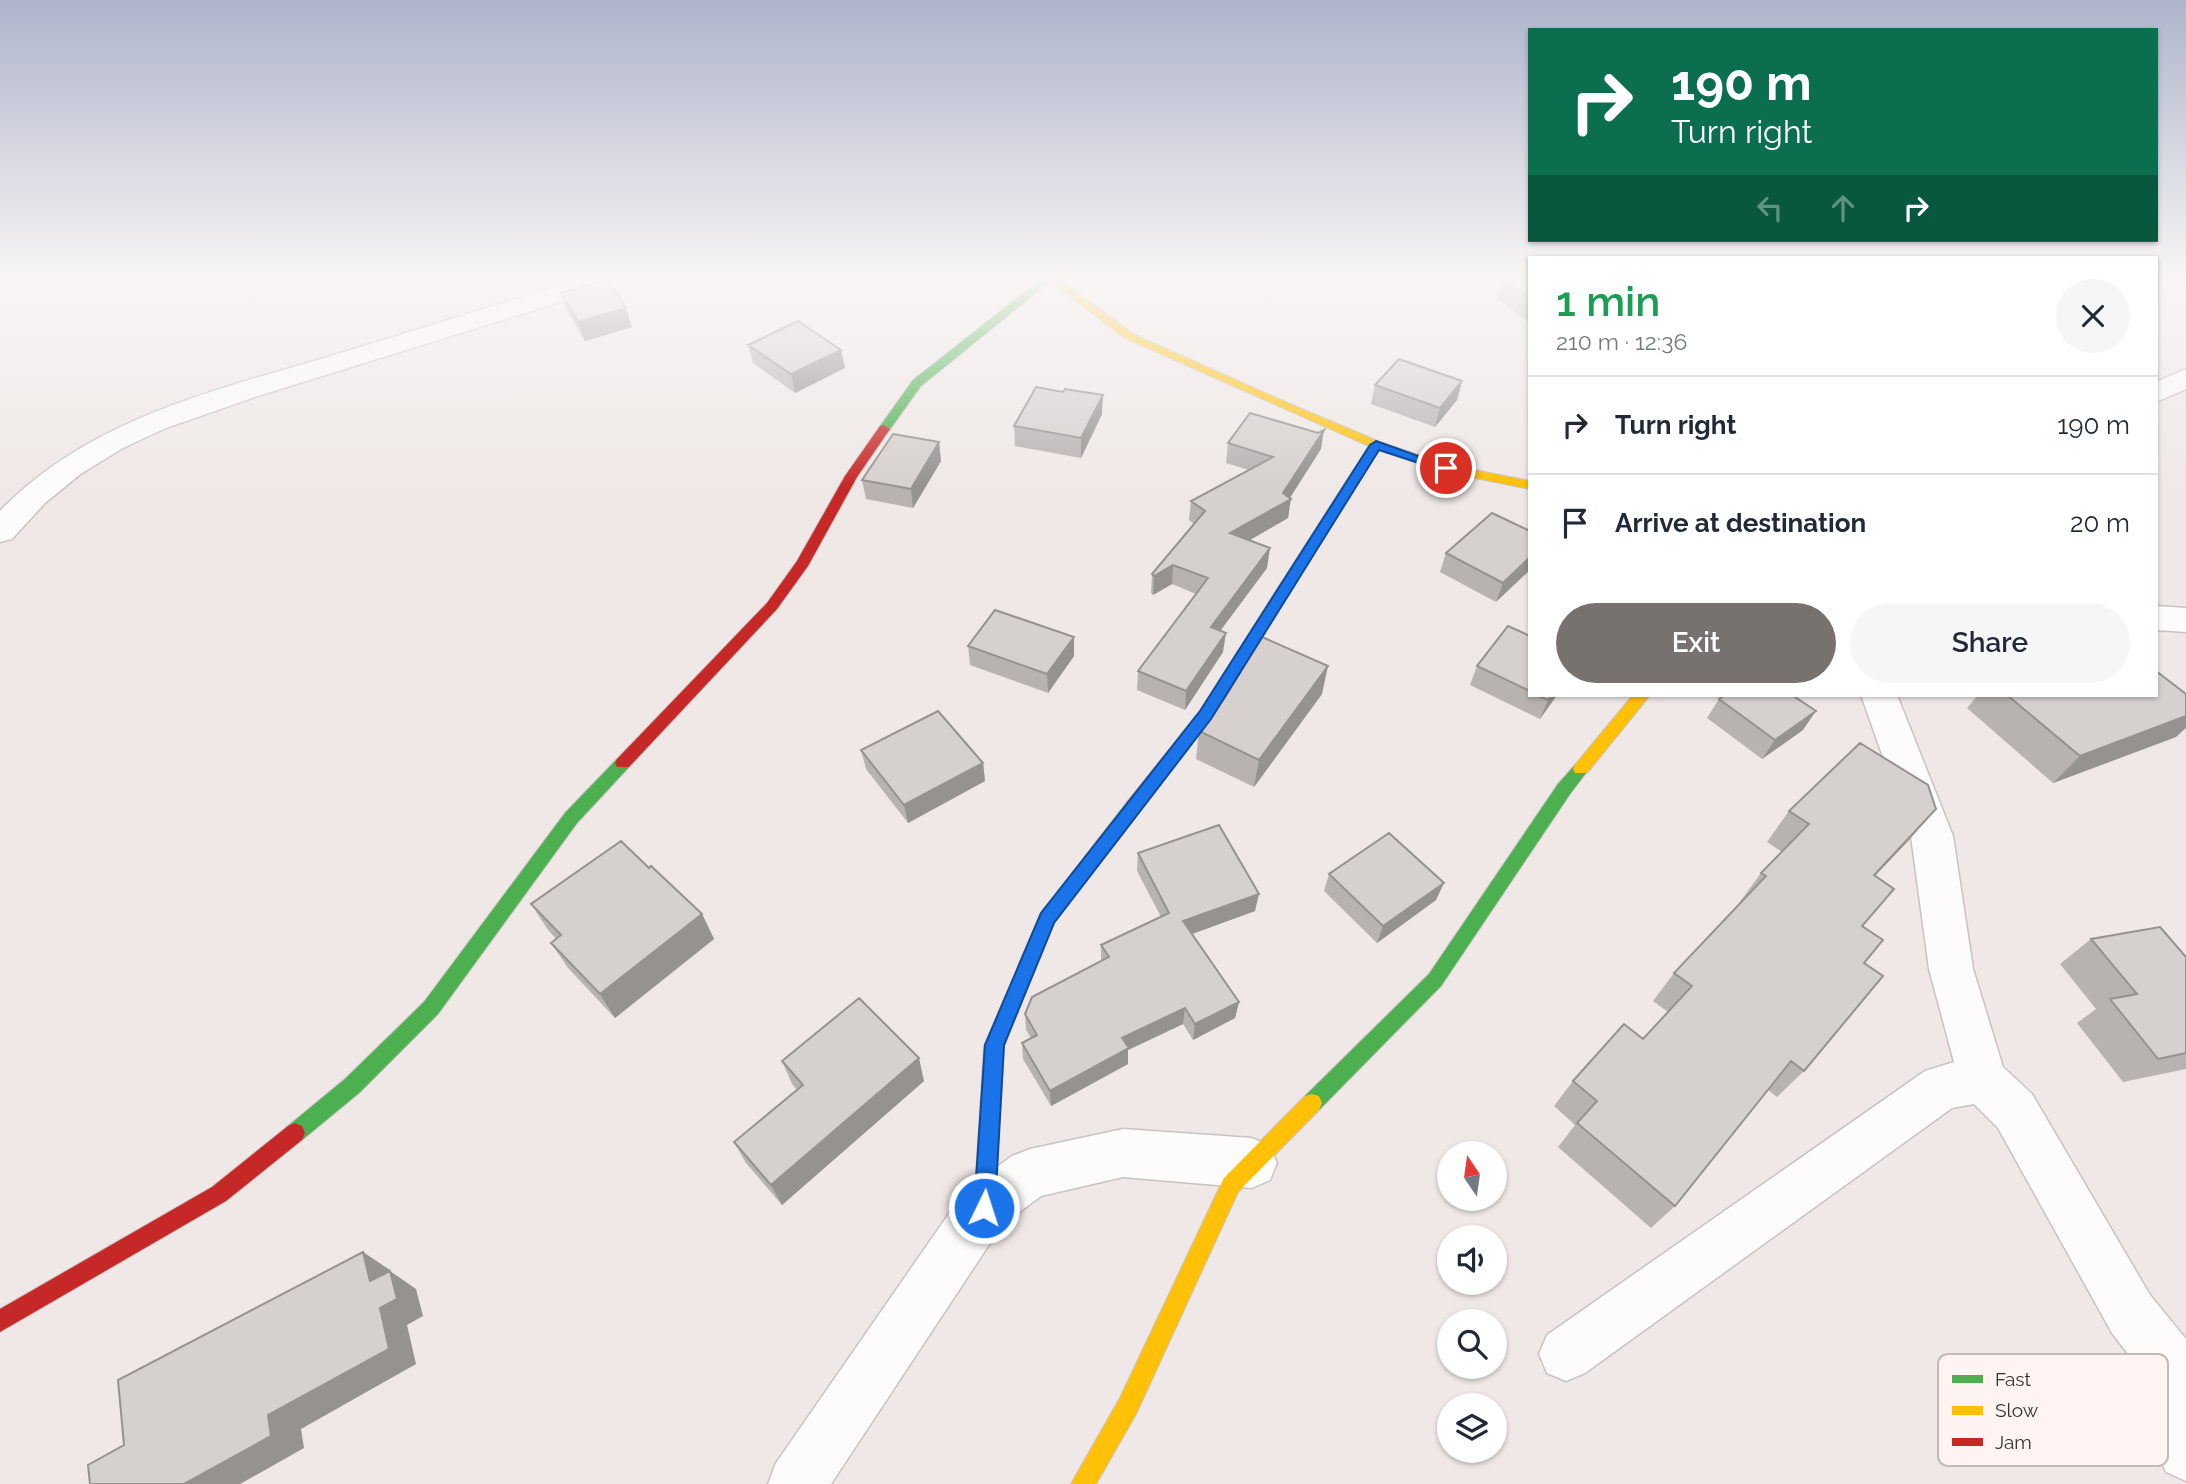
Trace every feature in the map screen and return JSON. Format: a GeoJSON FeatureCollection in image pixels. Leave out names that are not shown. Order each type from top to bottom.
{"type":"FeatureCollection","features":[{"type":"Feature","properties":{"kind":"street"},"geometry":{"type":"LineString","coordinates":[[0,531],[51,479],[94,449],[182,411],[382,349]]}},
{"type":"Feature","properties":{"kind":"street"},"geometry":{"type":"LineString","coordinates":[[0,1321],[219,1194],[352,1086],[382,1057],[431,1007],[571,818],[772,606],[803,563],[851,476],[917,383],[960,349]]}},
{"type":"Feature","properties":{"kind":"street"},"geometry":{"type":"LineString","coordinates":[[1159,349],[1376,445],[1446,468],[1528,485]]}},
{"type":"Feature","properties":{"kind":"street"},"geometry":{"type":"LineString","coordinates":[[2158,392],[2186,378]]}},
{"type":"Feature","properties":{"kind":"street"},"geometry":{"type":"LineString","coordinates":[[984,1208],[994,1045],[1047,918],[1205,715],[1376,445]]}},
{"type":"Feature","properties":{"kind":"street"},"geometry":{"type":"LineString","coordinates":[[2158,618],[2186,620]]}},
{"type":"Feature","properties":{"kind":"street"},"geometry":{"type":"LineString","coordinates":[[1083,1484],[1128,1406],[1231,1185],[1435,980],[1564,789],[1640,697]]}},
{"type":"Feature","properties":{"kind":"street"},"geometry":{"type":"LineString","coordinates":[[1880,697],[1933,836],[1951,969],[1983,1080],[2015,1111],[2131,1314],[2178,1356],[2186,1452]]}},
{"type":"Feature","properties":{"kind":"street"},"geometry":{"type":"LineString","coordinates":[[1566,1354],[1942,1087],[1983,1080]]}},
{"type":"Feature","properties":{"kind":"street"},"geometry":{"type":"LineString","coordinates":[[797,1484],[984,1208],[1030,1174],[1123,1153],[1252,1163]]}},
{"type":"Feature","properties":{"kind":"building"},"geometry":{"type":"Polygon","coordinates":[[[754,349],[841,350],[791,374],[754,349]]]}},
{"type":"Feature","properties":{"kind":"building"},"geometry":{"type":"Polygon","coordinates":[[[1399,359],[1462,381],[1440,408],[1375,385],[1399,359]]]}},
{"type":"Feature","properties":{"kind":"building"},"geometry":{"type":"Polygon","coordinates":[[[1036,387],[1103,395],[1081,438],[1014,426],[1036,387]]]}},
{"type":"Feature","properties":{"kind":"building"},"geometry":{"type":"Polygon","coordinates":[[[1250,413],[1318,433],[1324,430],[1283,493],[1291,499],[1230,533],[1270,548],[1211,627],[1226,633],[1186,691],[1138,671],[1208,578],[1173,565],[1154,576],[1152,574],[1205,511],[1191,501],[1273,457],[1228,443],[1250,413]]]}},
{"type":"Feature","properties":{"kind":"building"},"geometry":{"type":"Polygon","coordinates":[[[893,434],[939,442],[911,489],[862,480],[893,434]]]}},
{"type":"Feature","properties":{"kind":"building"},"geometry":{"type":"Polygon","coordinates":[[[1492,513],[1528,530],[1528,559],[1503,583],[1446,553],[1492,513]]]}},
{"type":"Feature","properties":{"kind":"building"},"geometry":{"type":"Polygon","coordinates":[[[995,610],[1074,637],[1047,674],[968,646],[995,610]]]}},
{"type":"Feature","properties":{"kind":"building"},"geometry":{"type":"Polygon","coordinates":[[[1508,626],[1528,635],[1528,690],[1477,666],[1508,626]]]}},
{"type":"Feature","properties":{"kind":"building"},"geometry":{"type":"Polygon","coordinates":[[[1262,637],[1328,666],[1259,760],[1199,731],[1224,699],[1262,637]]]}},
{"type":"Feature","properties":{"kind":"building"},"geometry":{"type":"Polygon","coordinates":[[[2158,673],[2186,694],[2186,716],[2080,756],[2009,697],[2158,697],[2158,673]]]}},
{"type":"Feature","properties":{"kind":"building"},"geometry":{"type":"Polygon","coordinates":[[[1795,697],[1816,711],[1775,740],[1719,699],[1795,697]]]}},
{"type":"Feature","properties":{"kind":"building"},"geometry":{"type":"Polygon","coordinates":[[[938,711],[983,763],[904,805],[861,750],[938,711]]]}},
{"type":"Feature","properties":{"kind":"building"},"geometry":{"type":"Polygon","coordinates":[[[1860,743],[1928,785],[1936,809],[1874,875],[1894,889],[1862,926],[1883,940],[1864,963],[1883,976],[1804,1071],[1791,1061],[1675,1206],[1577,1123],[1597,1101],[1573,1081],[1624,1024],[1643,1039],[1692,986],[1674,973],[1766,876],[1761,873],[1809,824],[1789,811],[1860,743]]]}},
{"type":"Feature","properties":{"kind":"building"},"geometry":{"type":"Polygon","coordinates":[[[1219,825],[1259,894],[1183,921],[1239,1002],[1195,1024],[1185,1008],[1122,1038],[1129,1048],[1050,1091],[1022,1043],[1037,1035],[1025,1014],[1032,997],[1109,957],[1101,945],[1169,913],[1138,853],[1219,825]]]}},
{"type":"Feature","properties":{"kind":"building"},"geometry":{"type":"Polygon","coordinates":[[[1389,833],[1444,883],[1383,926],[1329,874],[1389,833]]]}},
{"type":"Feature","properties":{"kind":"building"},"geometry":{"type":"Polygon","coordinates":[[[621,841],[702,914],[600,994],[551,943],[561,935],[531,904],[621,841]]]}},
{"type":"Feature","properties":{"kind":"building"},"geometry":{"type":"Polygon","coordinates":[[[2160,927],[2186,957],[2186,1053],[2158,1059],[2110,999],[2137,994],[2091,939],[2160,927]]]}},
{"type":"Feature","properties":{"kind":"building"},"geometry":{"type":"Polygon","coordinates":[[[859,998],[919,1058],[771,1185],[734,1142],[803,1085],[782,1061],[859,998]]]}},
{"type":"Feature","properties":{"kind":"building"},"geometry":{"type":"Polygon","coordinates":[[[363,1252],[370,1281],[390,1271],[397,1299],[380,1308],[389,1349],[268,1415],[271,1436],[184,1484],[90,1484],[88,1465],[124,1445],[118,1380],[363,1252]]]}},
{"type":"Feature","properties":{"kind":"traffic: fast"},"geometry":{"type":"LineString","coordinates":[[884,429],[917,383],[960,349]]}},
{"type":"Feature","properties":{"kind":"traffic: fast"},"geometry":{"type":"LineString","coordinates":[[295,1133],[352,1086],[431,1008],[571,818],[623,763]]}},
{"type":"Feature","properties":{"kind":"traffic: fast"},"geometry":{"type":"LineString","coordinates":[[1312,1103],[1435,980],[1564,789],[1581,769]]}},
{"type":"Feature","properties":{"kind":"traffic: fast"},"geometry":{"type":"LineString","coordinates":[[984,1207],[994,1046],[1047,918],[1133,807]]}},
{"type":"Feature","properties":{"kind":"traffic: slow"},"geometry":{"type":"LineString","coordinates":[[1158,349],[1376,445],[1446,468],[1528,485]]}},
{"type":"Feature","properties":{"kind":"traffic: slow"},"geometry":{"type":"LineString","coordinates":[[1274,605],[1376,445]]}},
{"type":"Feature","properties":{"kind":"traffic: slow"},"geometry":{"type":"LineString","coordinates":[[1581,769],[1640,697]]}},
{"type":"Feature","properties":{"kind":"traffic: slow"},"geometry":{"type":"LineString","coordinates":[[1083,1484],[1128,1406],[1231,1185],[1312,1103]]}},
{"type":"Feature","properties":{"kind":"traffic: jam"},"geometry":{"type":"LineString","coordinates":[[623,763],[772,606],[803,563],[851,476],[884,429]]}},
{"type":"Feature","properties":{"kind":"traffic: jam"},"geometry":{"type":"LineString","coordinates":[[1133,807],[1205,715],[1274,605]]}},
{"type":"Feature","properties":{"kind":"traffic: jam"},"geometry":{"type":"LineString","coordinates":[[0,1321],[219,1194],[295,1133]]}},
{"type":"Feature","properties":{"kind":"route"},"geometry":{"type":"LineString","coordinates":[[984,1208],[994,1045],[1047,918],[1205,715],[1376,445],[1446,468]]}}]}
